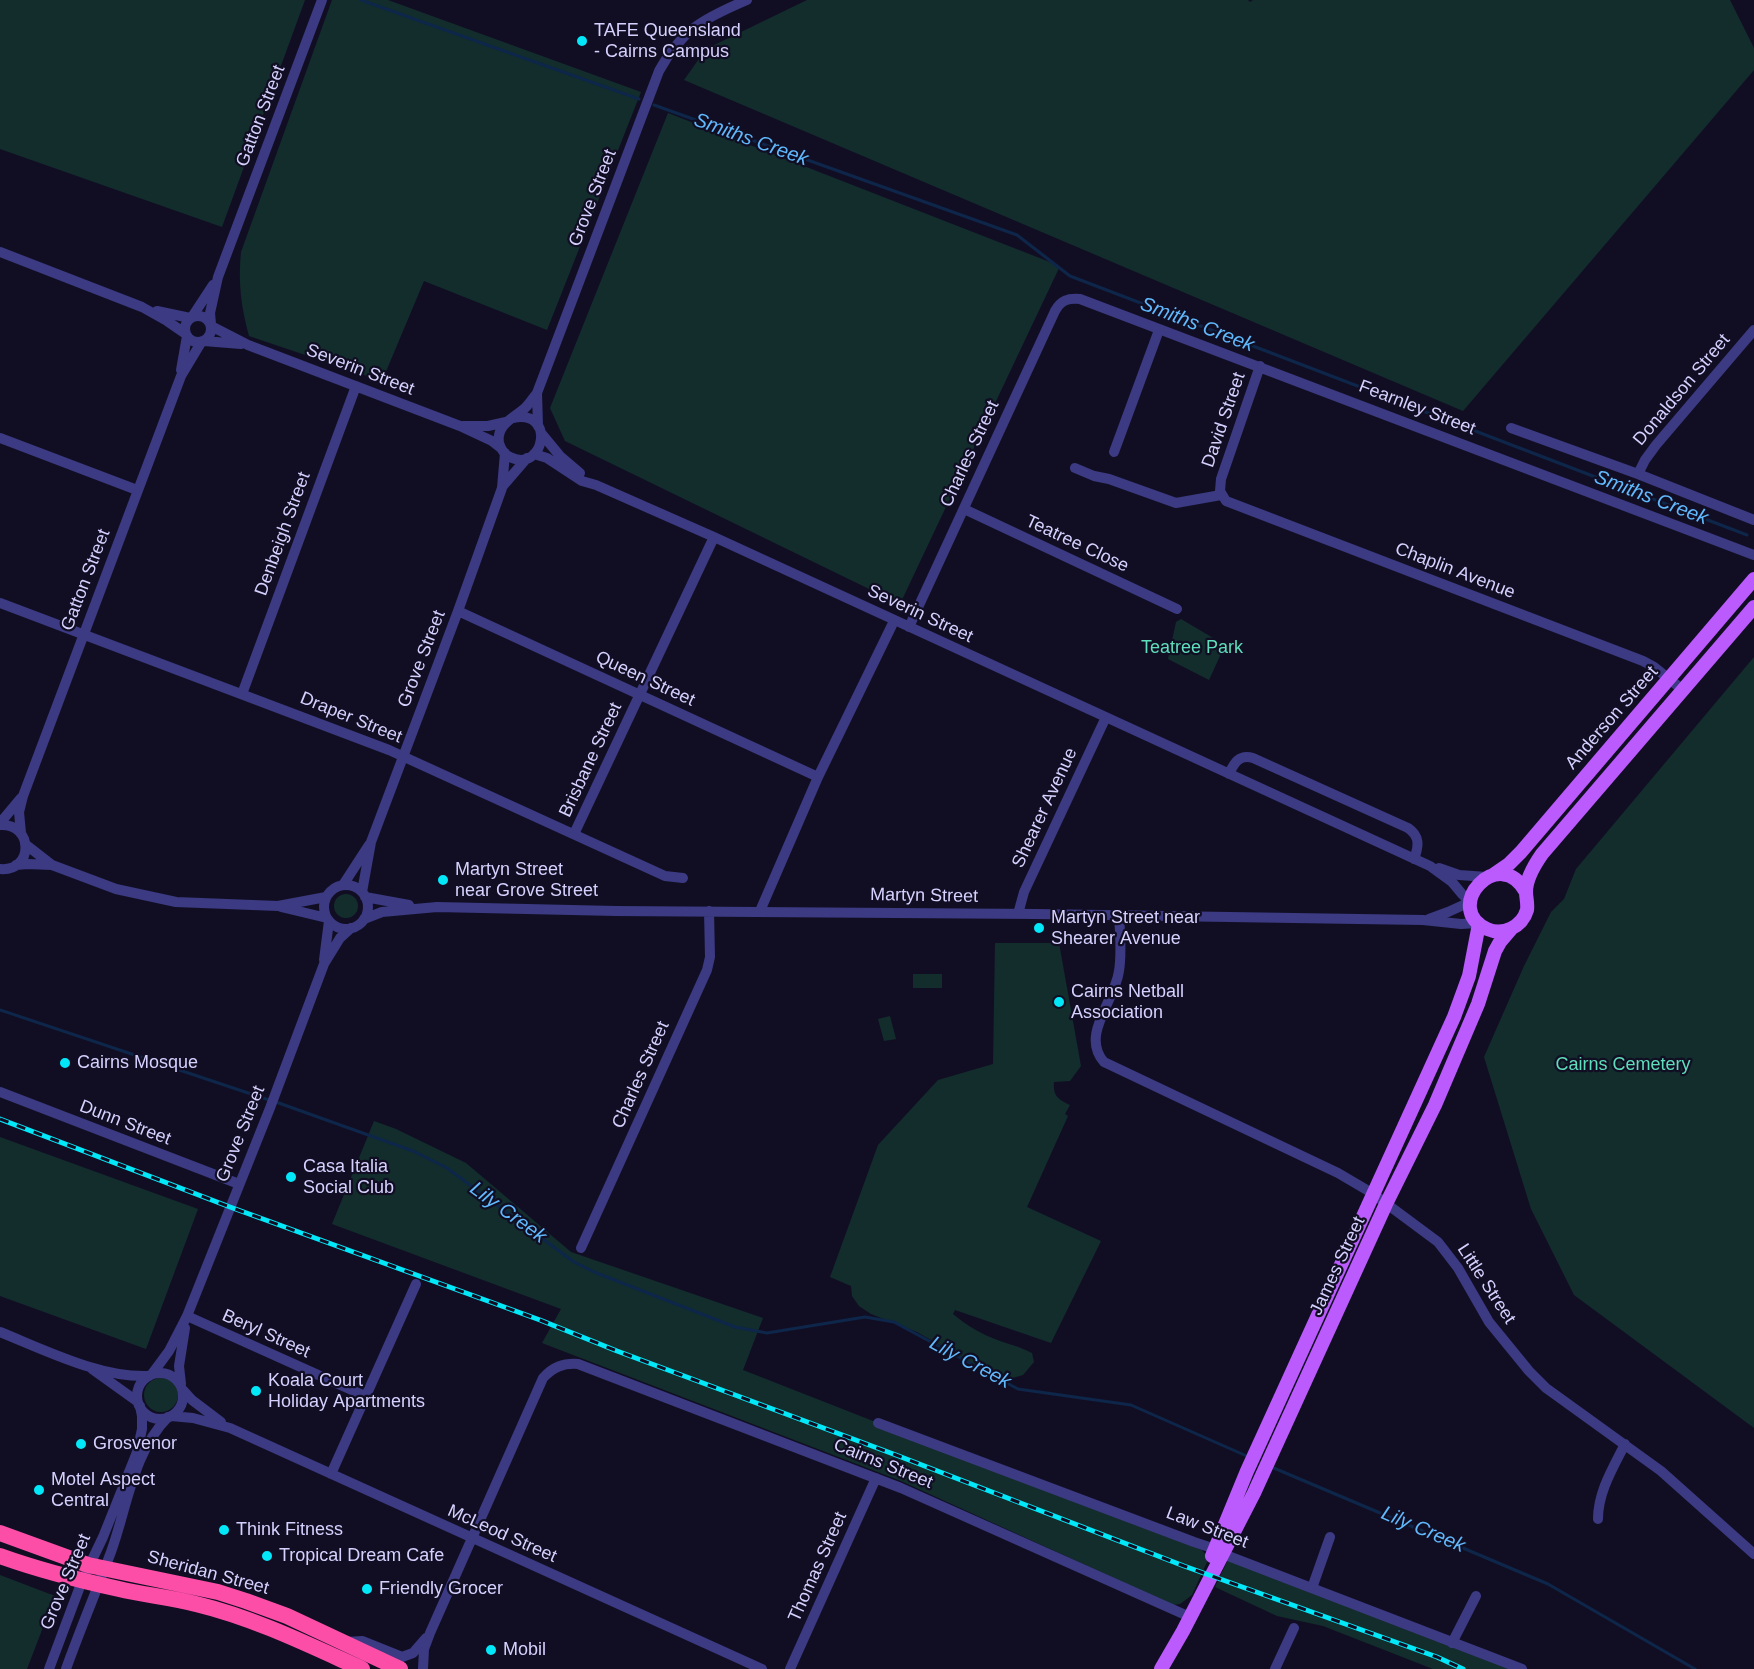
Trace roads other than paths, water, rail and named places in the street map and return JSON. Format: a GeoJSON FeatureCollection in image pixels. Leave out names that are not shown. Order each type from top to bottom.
{"type":"FeatureCollection","features":[{"type":"Feature","properties":{"kind":"highway","name":"Sheridan Street"},"geometry":{"type":"LineString","coordinates":[[0,1533],[97,1566],[218,1592],[246,1601],[287,1616],[400,1669]]}},
{"type":"Feature","properties":{"kind":"highway","name":"Sheridan Street"},"geometry":{"type":"LineString","coordinates":[[0,1556],[82,1581],[228,1612],[289,1636],[352,1667]]}},
{"type":"Feature","properties":{"kind":"main road","name":"Anderson Street"},"geometry":{"type":"LineString","coordinates":[[1490,876],[1509,864],[1521,852],[1754,579]]}},
{"type":"Feature","properties":{"kind":"main road","name":"Anderson Street"},"geometry":{"type":"LineString","coordinates":[[1526,892],[1533,868],[1542,854],[1754,607]]}},
{"type":"Feature","properties":{"kind":"main road"},"geometry":{"type":"LineString","coordinates":[[1502,875],[1514,879],[1526,892],[1528,903],[1526,914],[1512,928],[1497,932],[1487,929],[1472,914],[1470,902],[1475,887],[1490,876],[1502,875]]}},
{"type":"Feature","properties":{"kind":"main road","name":"James Street"},"geometry":{"type":"LineString","coordinates":[[1161,1669],[1190,1617],[1219,1551],[1246,1471],[1461,998],[1473,960],[1479,923]]}},
{"type":"Feature","properties":{"kind":"main road","name":"James Street"},"geometry":{"type":"LineString","coordinates":[[1219,1551],[1262,1476],[1386,1204],[1435,1105],[1478,1004],[1495,951],[1512,928]]}},
{"type":"Feature","properties":{"kind":"main road","name":"James Street"},"geometry":{"type":"LineString","coordinates":[[1171,1669],[1183,1631]]}},
{"type":"Feature","properties":{"kind":"street","name":"Gatton Street"},"geometry":{"type":"LineString","coordinates":[[211,325],[210,313],[218,277],[322,0]]}},
{"type":"Feature","properties":{"kind":"street","name":"Grove Street"},"geometry":{"type":"LineString","coordinates":[[509,420],[528,405],[537,393],[654,82],[671,51],[697,25],[747,0]]}},
{"type":"Feature","properties":{"kind":"street"},"geometry":{"type":"LineString","coordinates":[[0,252],[142,307],[167,321],[194,341],[203,341],[210,334],[211,325],[203,316],[191,318],[142,307]]}},
{"type":"Feature","properties":{"kind":"street","name":"Gatton Street"},"geometry":{"type":"LineString","coordinates":[[191,318],[218,277]]}},
{"type":"Feature","properties":{"kind":"street","name":"Fearnley Street"},"geometry":{"type":"LineString","coordinates":[[1066,299],[1080,299],[1754,555]]}},
{"type":"Feature","properties":{"kind":"street","name":"Charles Street"},"geometry":{"type":"LineString","coordinates":[[909,627],[1055,311],[1060,302],[1066,299]]}},
{"type":"Feature","properties":{"kind":"street"},"geometry":{"type":"LineString","coordinates":[[187,335],[186,326],[191,318]]}},
{"type":"Feature","properties":{"kind":"street","name":"Severin Street"},"geometry":{"type":"LineString","coordinates":[[211,325],[248,345],[460,426],[492,441],[503,450]]}},
{"type":"Feature","properties":{"kind":"street"},"geometry":{"type":"LineString","coordinates":[[1114,452],[1159,330]]}},
{"type":"Feature","properties":{"kind":"street","name":"Donaldson Street"},"geometry":{"type":"LineString","coordinates":[[1638,474],[1656,444],[1754,330]]}},
{"type":"Feature","properties":{"kind":"street","name":"Gatton Street"},"geometry":{"type":"LineString","coordinates":[[181,376],[187,335]]}},
{"type":"Feature","properties":{"kind":"street","name":"Gatton Street"},"geometry":{"type":"LineString","coordinates":[[21,833],[20,812],[23,796],[181,376],[203,341]]}},
{"type":"Feature","properties":{"kind":"street","name":"Severin Street"},"geometry":{"type":"LineString","coordinates":[[203,341],[248,345]]}},
{"type":"Feature","properties":{"kind":"street","name":"David Street"},"geometry":{"type":"LineString","coordinates":[[1220,490],[1260,366]]}},
{"type":"Feature","properties":{"kind":"street","name":"Denbeigh Street"},"geometry":{"type":"LineString","coordinates":[[242,694],[356,386]]}},
{"type":"Feature","properties":{"kind":"street","name":"Grove Street"},"geometry":{"type":"LineString","coordinates":[[537,393],[540,429]]}},
{"type":"Feature","properties":{"kind":"street"},"geometry":{"type":"LineString","coordinates":[[527,418],[540,429],[540,447],[531,456],[517,460],[503,450],[499,434],[509,420],[527,418]]}},
{"type":"Feature","properties":{"kind":"street","name":"Severin Street"},"geometry":{"type":"LineString","coordinates":[[460,426],[488,426],[509,420]]}},
{"type":"Feature","properties":{"kind":"street"},"geometry":{"type":"LineString","coordinates":[[1511,428],[1638,474],[1754,520]]}},
{"type":"Feature","properties":{"kind":"street","name":"Severin Street"},"geometry":{"type":"LineString","coordinates":[[540,429],[569,465],[597,485]]}},
{"type":"Feature","properties":{"kind":"street"},"geometry":{"type":"LineString","coordinates":[[0,438],[137,490]]}},
{"type":"Feature","properties":{"kind":"street","name":"Grove Street"},"geometry":{"type":"LineString","coordinates":[[364,895],[371,842],[502,488],[503,450]]}},
{"type":"Feature","properties":{"kind":"street","name":"Grove Street"},"geometry":{"type":"LineString","coordinates":[[502,488],[531,456]]}},
{"type":"Feature","properties":{"kind":"street","name":"Severin Street"},"geometry":{"type":"LineString","coordinates":[[531,456],[547,458],[582,481],[597,485],[714,537],[1414,859],[1460,874],[1490,876]]}},
{"type":"Feature","properties":{"kind":"street"},"geometry":{"type":"LineString","coordinates":[[1075,468],[1176,502],[1220,490]]}},
{"type":"Feature","properties":{"kind":"street","name":"Chaplin Avenue"},"geometry":{"type":"LineString","coordinates":[[1220,490],[1229,503],[1465,591],[1643,661],[1683,690]]}},
{"type":"Feature","properties":{"kind":"street","name":"Teatree Close"},"geometry":{"type":"LineString","coordinates":[[964,509],[1177,609]]}},
{"type":"Feature","properties":{"kind":"street","name":"Brisbane Street"},"geometry":{"type":"LineString","coordinates":[[573,834],[714,537]]}},
{"type":"Feature","properties":{"kind":"street","name":"Draper Street"},"geometry":{"type":"LineString","coordinates":[[0,603],[402,757],[665,876],[683,878]]}},
{"type":"Feature","properties":{"kind":"street","name":"Queen Street"},"geometry":{"type":"LineString","coordinates":[[458,611],[819,777]]}},
{"type":"Feature","properties":{"kind":"street"},"geometry":{"type":"LineString","coordinates":[[760,911],[819,777],[894,621]]}},
{"type":"Feature","properties":{"kind":"street","name":"Shearer Avenue"},"geometry":{"type":"LineString","coordinates":[[1018,914],[1024,892],[1106,717]]}},
{"type":"Feature","properties":{"kind":"street"},"geometry":{"type":"LineString","coordinates":[[1229,774],[1234,763],[1247,756],[1408,828],[1417,840],[1418,850],[1414,859]]}},
{"type":"Feature","properties":{"kind":"street","name":"Gatton Street"},"geometry":{"type":"LineString","coordinates":[[0,824],[23,796]]}},
{"type":"Feature","properties":{"kind":"street"},"geometry":{"type":"LineString","coordinates":[[0,824],[10,826],[21,833],[25,844],[24,856],[0,878]]}},
{"type":"Feature","properties":{"kind":"street","name":"Grove Street"},"geometry":{"type":"LineString","coordinates":[[343,885],[371,842]]}},
{"type":"Feature","properties":{"kind":"street"},"geometry":{"type":"LineString","coordinates":[[25,844],[52,866]]}},
{"type":"Feature","properties":{"kind":"street"},"geometry":{"type":"LineString","coordinates":[[9,868],[28,864],[52,866],[116,889],[176,902],[278,906],[326,897]]}},
{"type":"Feature","properties":{"kind":"street","name":"Severin Street"},"geometry":{"type":"LineString","coordinates":[[1430,866],[1452,882],[1470,902]]}},
{"type":"Feature","properties":{"kind":"street"},"geometry":{"type":"LineString","coordinates":[[278,906],[328,920],[340,927],[351,928],[364,919],[367,909],[364,895],[353,886],[343,885],[334,888],[326,897],[324,904],[328,920]]}},
{"type":"Feature","properties":{"kind":"street","name":"Martyn Street"},"geometry":{"type":"LineString","coordinates":[[364,895],[424,908]]}},
{"type":"Feature","properties":{"kind":"street","name":"Martyn Street"},"geometry":{"type":"LineString","coordinates":[[1423,921],[1470,902]]}},
{"type":"Feature","properties":{"kind":"street","name":"Martyn Street"},"geometry":{"type":"LineString","coordinates":[[364,919],[382,912],[424,908],[1119,915],[1479,923]]}},
{"type":"Feature","properties":{"kind":"street","name":"Charles Street"},"geometry":{"type":"LineString","coordinates":[[581,1248],[707,970],[710,957],[709,911]]}},
{"type":"Feature","properties":{"kind":"street","name":"Little Street"},"geometry":{"type":"LineString","coordinates":[[1119,915],[1119,973],[1095,1033],[1095,1048],[1101,1060],[1111,1067],[1338,1173],[1372,1193],[1426,1232],[1445,1250],[1458,1268],[1483,1314],[1551,1393],[1661,1471],[1754,1554]]}},
{"type":"Feature","properties":{"kind":"street","name":"Grove Street"},"geometry":{"type":"LineString","coordinates":[[324,964],[328,920]]}},
{"type":"Feature","properties":{"kind":"street","name":"Grove Street"},"geometry":{"type":"LineString","coordinates":[[150,1375],[166,1354],[187,1316],[270,1108],[324,964],[340,938],[351,928]]}},
{"type":"Feature","properties":{"kind":"street","name":"Dunn Street"},"geometry":{"type":"LineString","coordinates":[[0,1092],[239,1184]]}},
{"type":"Feature","properties":{"kind":"street"},"geometry":{"type":"LineString","coordinates":[[331,1474],[416,1284]]}},
{"type":"Feature","properties":{"kind":"street","name":"Grove Street"},"geometry":{"type":"LineString","coordinates":[[182,1388],[179,1360],[187,1316]]}},
{"type":"Feature","properties":{"kind":"street","name":"Beryl Street"},"geometry":{"type":"LineString","coordinates":[[187,1316],[365,1395]]}},
{"type":"Feature","properties":{"kind":"street"},"geometry":{"type":"LineString","coordinates":[[0,1332],[87,1366],[128,1376],[163,1373],[171,1375],[177,1379],[182,1388],[183,1397],[182,1405],[169,1417],[153,1418],[144,1412],[139,1404],[137,1395],[139,1387],[142,1381],[150,1375]]}},
{"type":"Feature","properties":{"kind":"street","name":"Cairns Street"},"geometry":{"type":"LineString","coordinates":[[473,1538],[543,1378],[557,1366],[578,1364],[917,1494],[1190,1617]]}},
{"type":"Feature","properties":{"kind":"street"},"geometry":{"type":"LineString","coordinates":[[87,1366],[139,1404]]}},
{"type":"Feature","properties":{"kind":"street","name":"McLeod Street"},"geometry":{"type":"LineString","coordinates":[[182,1388],[200,1407],[230,1428]]}},
{"type":"Feature","properties":{"kind":"street","name":"Grove Street"},"geometry":{"type":"LineString","coordinates":[[66,1669],[99,1585],[97,1566],[103,1537],[139,1446],[142,1424],[139,1404]]}},
{"type":"Feature","properties":{"kind":"street","name":"Grove Street"},"geometry":{"type":"LineString","coordinates":[[49,1669],[82,1581],[97,1566],[153,1434],[169,1417]]}},
{"type":"Feature","properties":{"kind":"street","name":"McLeod Street"},"geometry":{"type":"LineString","coordinates":[[169,1417],[193,1418],[230,1428],[762,1669]]}},
{"type":"Feature","properties":{"kind":"street","name":"Law Street"},"geometry":{"type":"LineString","coordinates":[[878,1423],[1219,1551],[1522,1669]]}},
{"type":"Feature","properties":{"kind":"street"},"geometry":{"type":"LineString","coordinates":[[1598,1519],[1600,1496],[1625,1444]]}},
{"type":"Feature","properties":{"kind":"street","name":"Thomas Street"},"geometry":{"type":"LineString","coordinates":[[790,1669],[876,1478]]}},
{"type":"Feature","properties":{"kind":"street"},"geometry":{"type":"LineString","coordinates":[[1312,1588],[1330,1537]]}},
{"type":"Feature","properties":{"kind":"street"},"geometry":{"type":"LineString","coordinates":[[423,1669],[424,1649],[430,1633],[473,1538]]}},
{"type":"Feature","properties":{"kind":"street"},"geometry":{"type":"LineString","coordinates":[[1452,1643],[1476,1596]]}},
{"type":"Feature","properties":{"kind":"street"},"geometry":{"type":"LineString","coordinates":[[1275,1669],[1294,1628]]}},
{"type":"Feature","properties":{"kind":"street"},"geometry":{"type":"LineString","coordinates":[[340,1642],[362,1641],[402,1657],[413,1653],[430,1633]]}},
{"type":"Feature","properties":{"kind":"waterway","name":"Smiths Creek"},"geometry":{"type":"LineString","coordinates":[[361,0],[639,99]]}},
{"type":"Feature","properties":{"kind":"waterway","name":"Smiths Creek"},"geometry":{"type":"LineString","coordinates":[[654,105],[1017,235],[1070,276],[1747,535]]}},
{"type":"Feature","properties":{"kind":"waterway"},"geometry":{"type":"LineString","coordinates":[[0,1010],[269,1100]]}},
{"type":"Feature","properties":{"kind":"waterway","name":"Lily Creek"},"geometry":{"type":"LineString","coordinates":[[276,1102],[413,1151],[447,1168],[574,1262],[735,1327],[767,1333],[865,1317],[894,1322],[1018,1389],[1131,1405],[1249,1457]]}},
{"type":"Feature","properties":{"kind":"waterway","name":"Lily Creek"},"geometry":{"type":"LineString","coordinates":[[1269,1466],[1548,1584],[1695,1669]]}},
{"type":"Feature","properties":{"kind":"railway"},"geometry":{"type":"LineString","coordinates":[[0,1119],[230,1207],[540,1320],[1184,1566],[1437,1657],[1463,1669]]}},
{"type":"Feature","properties":{"kind":"place","name":"TAFE Queensland - Cairns Campus"},"geometry":{"type":"Point","coordinates":[582,41]}},
{"type":"Feature","properties":{"kind":"place","name":"Martyn Street near Grove Street"},"geometry":{"type":"Point","coordinates":[443,880]}},
{"type":"Feature","properties":{"kind":"place","name":"Martyn Street near Shearer Avenue"},"geometry":{"type":"Point","coordinates":[1039,928]}},
{"type":"Feature","properties":{"kind":"place","name":"Cairns Netball Association"},"geometry":{"type":"Point","coordinates":[1059,1002]}},
{"type":"Feature","properties":{"kind":"place","name":"Cairns Mosque"},"geometry":{"type":"Point","coordinates":[65,1063]}},
{"type":"Feature","properties":{"kind":"place","name":"Casa Italia Social Club"},"geometry":{"type":"Point","coordinates":[291,1177]}},
{"type":"Feature","properties":{"kind":"place","name":"Koala Court Holiday Apartments"},"geometry":{"type":"Point","coordinates":[256,1391]}},
{"type":"Feature","properties":{"kind":"place","name":"Grosvenor"},"geometry":{"type":"Point","coordinates":[81,1444]}},
{"type":"Feature","properties":{"kind":"place","name":"Motel Aspect Central"},"geometry":{"type":"Point","coordinates":[39,1490]}},
{"type":"Feature","properties":{"kind":"place","name":"Think Fitness"},"geometry":{"type":"Point","coordinates":[224,1530]}},
{"type":"Feature","properties":{"kind":"place","name":"Tropical Dream Cafe"},"geometry":{"type":"Point","coordinates":[267,1556]}},
{"type":"Feature","properties":{"kind":"place","name":"Friendly Grocer"},"geometry":{"type":"Point","coordinates":[367,1589]}},
{"type":"Feature","properties":{"kind":"place","name":"Mobil"},"geometry":{"type":"Point","coordinates":[491,1650]}},
{"type":"Feature","properties":{"kind":"park label","name":"Teatree Park"},"geometry":{"type":"Point","coordinates":[1192,648]}},
{"type":"Feature","properties":{"kind":"park label","name":"Cairns Cemetery"},"geometry":{"type":"Point","coordinates":[1623,1065]}}]}
